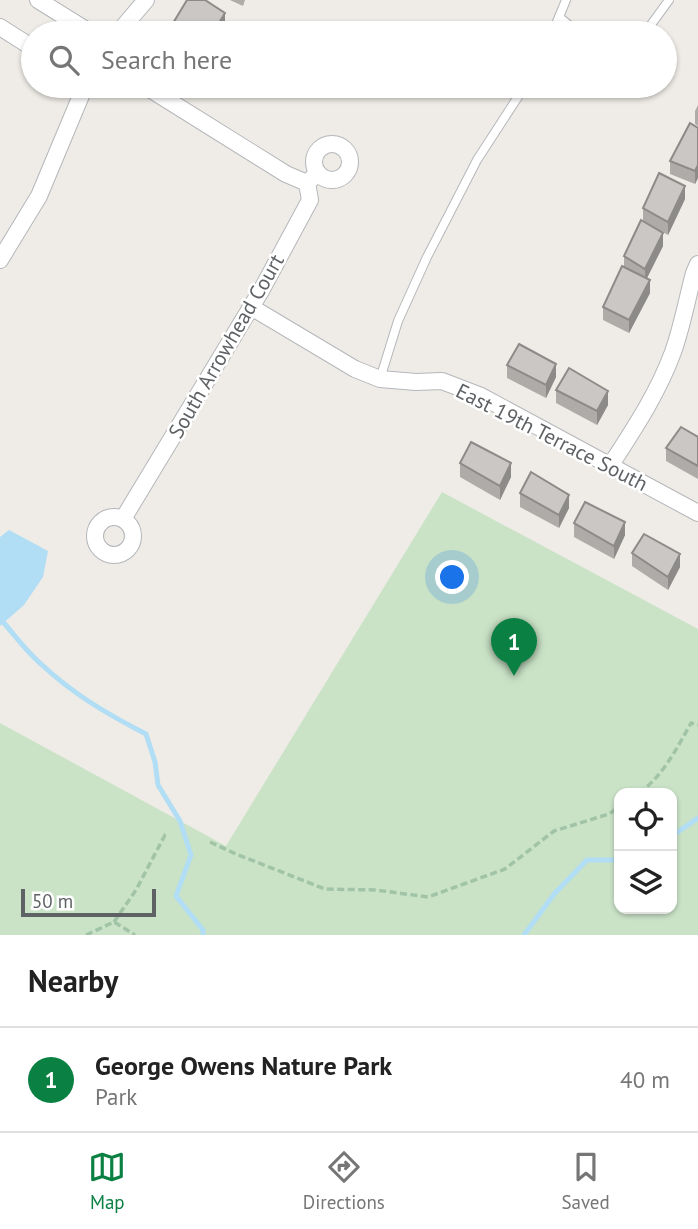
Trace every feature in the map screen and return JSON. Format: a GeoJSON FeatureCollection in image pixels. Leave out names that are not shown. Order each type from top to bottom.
{"type":"FeatureCollection","features":[{"type":"Feature","properties":{"kind":"street"},"geometry":{"type":"LineString","coordinates":[[38,0],[72,21]]}},
{"type":"Feature","properties":{"kind":"street"},"geometry":{"type":"LineString","coordinates":[[128,21],[146,0]]}},
{"type":"Feature","properties":{"kind":"street"},"geometry":{"type":"LineString","coordinates":[[0,27],[21,40]]}},
{"type":"Feature","properties":{"kind":"street"},"geometry":{"type":"LineString","coordinates":[[0,260],[39,196],[80,98]]}},
{"type":"Feature","properties":{"kind":"street","name":"South Arrowhead Court"},"geometry":{"type":"LineString","coordinates":[[123,519],[251,307],[310,200],[312,178],[286,174],[164,98]]}},
{"type":"Feature","properties":{"kind":"street"},"geometry":{"type":"LineString","coordinates":[[610,466],[661,381],[673,351],[698,264]]}},
{"type":"Feature","properties":{"kind":"street","name":"East 19th Terrace South"},"geometry":{"type":"LineString","coordinates":[[251,307],[355,369],[380,379],[442,381],[481,396],[698,513]]}},
{"type":"Feature","properties":{"kind":"lane"},"geometry":{"type":"LineString","coordinates":[[557,21],[566,0]]}},
{"type":"Feature","properties":{"kind":"lane"},"geometry":{"type":"LineString","coordinates":[[653,21],[668,0]]}},
{"type":"Feature","properties":{"kind":"lane"},"geometry":{"type":"LineString","coordinates":[[559,17],[564,21]]}},
{"type":"Feature","properties":{"kind":"lane"},"geometry":{"type":"LineString","coordinates":[[380,379],[398,321],[427,257],[477,160],[517,98]]}},
{"type":"Feature","properties":{"kind":"path"},"geometry":{"type":"LineString","coordinates":[[647,788],[676,752],[691,723],[698,725]]}},
{"type":"Feature","properties":{"kind":"path"},"geometry":{"type":"LineString","coordinates":[[210,842],[326,889],[376,890],[428,897],[505,869],[554,831],[614,810]]}},
{"type":"Feature","properties":{"kind":"path"},"geometry":{"type":"LineString","coordinates":[[86,935],[114,922],[136,890],[165,835],[169,835]]}},
{"type":"Feature","properties":{"kind":"path"},"geometry":{"type":"LineString","coordinates":[[114,922],[135,935]]}},
{"type":"Feature","properties":{"kind":"green space"},"geometry":{"type":"Polygon","coordinates":[[[442,492],[698,629],[698,935],[0,935],[0,723],[226,846],[442,492]]]}},
{"type":"Feature","properties":{"kind":"water"},"geometry":{"type":"Polygon","coordinates":[[[9,530],[48,551],[43,577],[24,605],[0,626],[0,537],[9,530]]]}},
{"type":"Feature","properties":{"kind":"building"},"geometry":{"type":"Polygon","coordinates":[[[187,0],[205,0],[225,13],[220,21],[174,21],[187,0]]]}},
{"type":"Feature","properties":{"kind":"building"},"geometry":{"type":"Polygon","coordinates":[[[690,123],[698,128],[698,165],[695,171],[670,161],[690,123]]]}},
{"type":"Feature","properties":{"kind":"building"},"geometry":{"type":"Polygon","coordinates":[[[659,173],[685,186],[668,222],[643,208],[659,173]]]}},
{"type":"Feature","properties":{"kind":"building"},"geometry":{"type":"Polygon","coordinates":[[[641,220],[663,233],[645,269],[624,256],[641,220]]]}},
{"type":"Feature","properties":{"kind":"building"},"geometry":{"type":"Polygon","coordinates":[[[622,266],[650,280],[629,320],[603,307],[622,266]]]}},
{"type":"Feature","properties":{"kind":"building"},"geometry":{"type":"Polygon","coordinates":[[[519,344],[556,364],[546,385],[507,365],[519,344]]]}},
{"type":"Feature","properties":{"kind":"building"},"geometry":{"type":"Polygon","coordinates":[[[569,368],[608,391],[597,411],[556,390],[569,368]]]}},
{"type":"Feature","properties":{"kind":"building"},"geometry":{"type":"Polygon","coordinates":[[[681,427],[698,437],[698,466],[666,448],[681,427]]]}},
{"type":"Feature","properties":{"kind":"building"},"geometry":{"type":"Polygon","coordinates":[[[471,442],[511,463],[500,486],[460,463],[471,442]]]}},
{"type":"Feature","properties":{"kind":"building"},"geometry":{"type":"Polygon","coordinates":[[[531,472],[569,495],[559,515],[520,493],[531,472]]]}},
{"type":"Feature","properties":{"kind":"building"},"geometry":{"type":"Polygon","coordinates":[[[585,502],[625,522],[614,546],[574,523],[585,502]]]}},
{"type":"Feature","properties":{"kind":"building"},"geometry":{"type":"Polygon","coordinates":[[[644,534],[680,554],[668,577],[632,553],[644,534]]]}},
{"type":"Feature","properties":{"kind":"waterway"},"geometry":{"type":"LineString","coordinates":[[4,623],[31,654],[65,685],[146,734],[155,762],[158,785],[180,821],[191,855],[176,896],[203,930],[203,935]]}},
{"type":"Feature","properties":{"kind":"waterway"},"geometry":{"type":"LineString","coordinates":[[677,833],[698,818]]}},
{"type":"Feature","properties":{"kind":"waterway"},"geometry":{"type":"LineString","coordinates":[[524,935],[555,893],[587,860],[614,860]]}},
{"type":"Feature","properties":{"kind":"place","name":"George Owens Nature Park"},"geometry":{"type":"Point","coordinates":[514,676]}}]}
